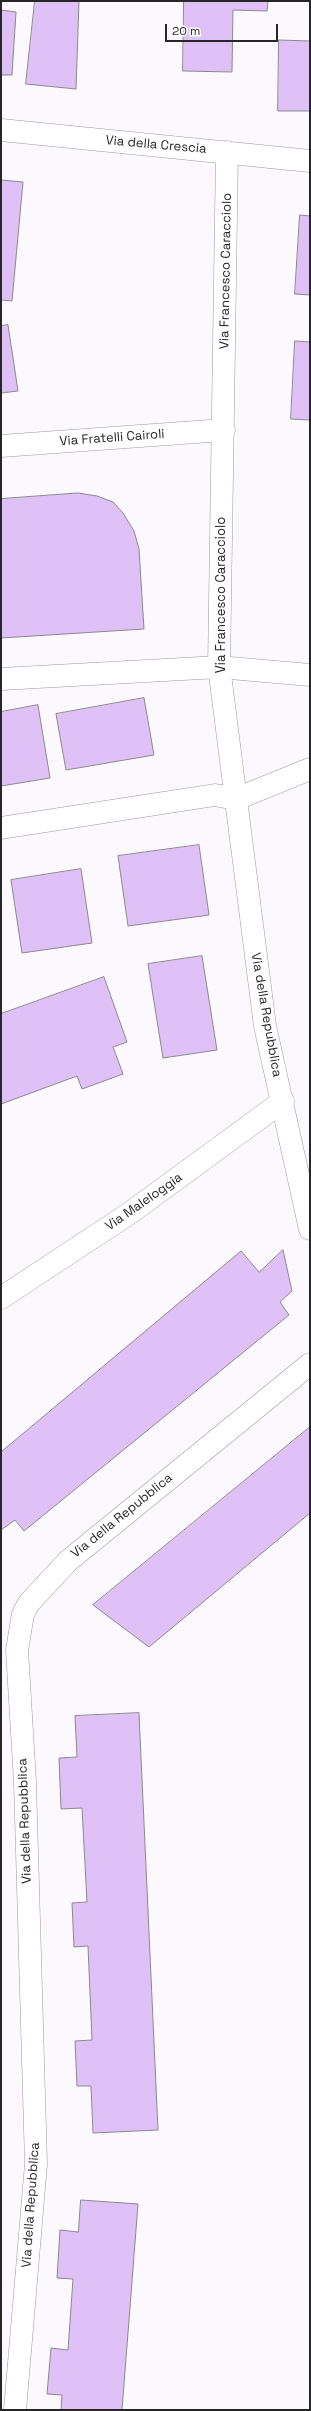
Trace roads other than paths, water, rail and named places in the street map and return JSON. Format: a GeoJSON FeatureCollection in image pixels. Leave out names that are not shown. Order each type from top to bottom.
{"type":"FeatureCollection","features":[{"type":"Feature","properties":{"kind":"street","name":"Via della Crescia"},"geometry":{"type":"LineString","coordinates":[[1,130],[227,152],[310,162]]}},
{"type":"Feature","properties":{"kind":"street","name":"Via Francesco Caracciolo"},"geometry":{"type":"LineString","coordinates":[[227,152],[224,430],[218,596],[219,667],[236,799]]}},
{"type":"Feature","properties":{"kind":"street","name":"Via Fratelli Cairoli"},"geometry":{"type":"LineString","coordinates":[[1,446],[224,430]]}},
{"type":"Feature","properties":{"kind":"street"},"geometry":{"type":"LineString","coordinates":[[1,679],[219,667],[310,675]]}},
{"type":"Feature","properties":{"kind":"street"},"geometry":{"type":"LineString","coordinates":[[1,828],[215,795],[236,799],[310,769]]}},
{"type":"Feature","properties":{"kind":"street","name":"Via della Repubblica"},"geometry":{"type":"LineString","coordinates":[[236,799],[262,1003],[310,1229]]}},
{"type":"Feature","properties":{"kind":"street","name":"Via Maleloggia"},"geometry":{"type":"LineString","coordinates":[[1,1298],[130,1213],[283,1101]]}},
{"type":"Feature","properties":{"kind":"street","name":"Via della Repubblica"},"geometry":{"type":"LineString","coordinates":[[15,2410],[36,2164],[25,1782],[17,1650],[23,1614],[38,1592],[68,1561],[310,1364]]}}]}
